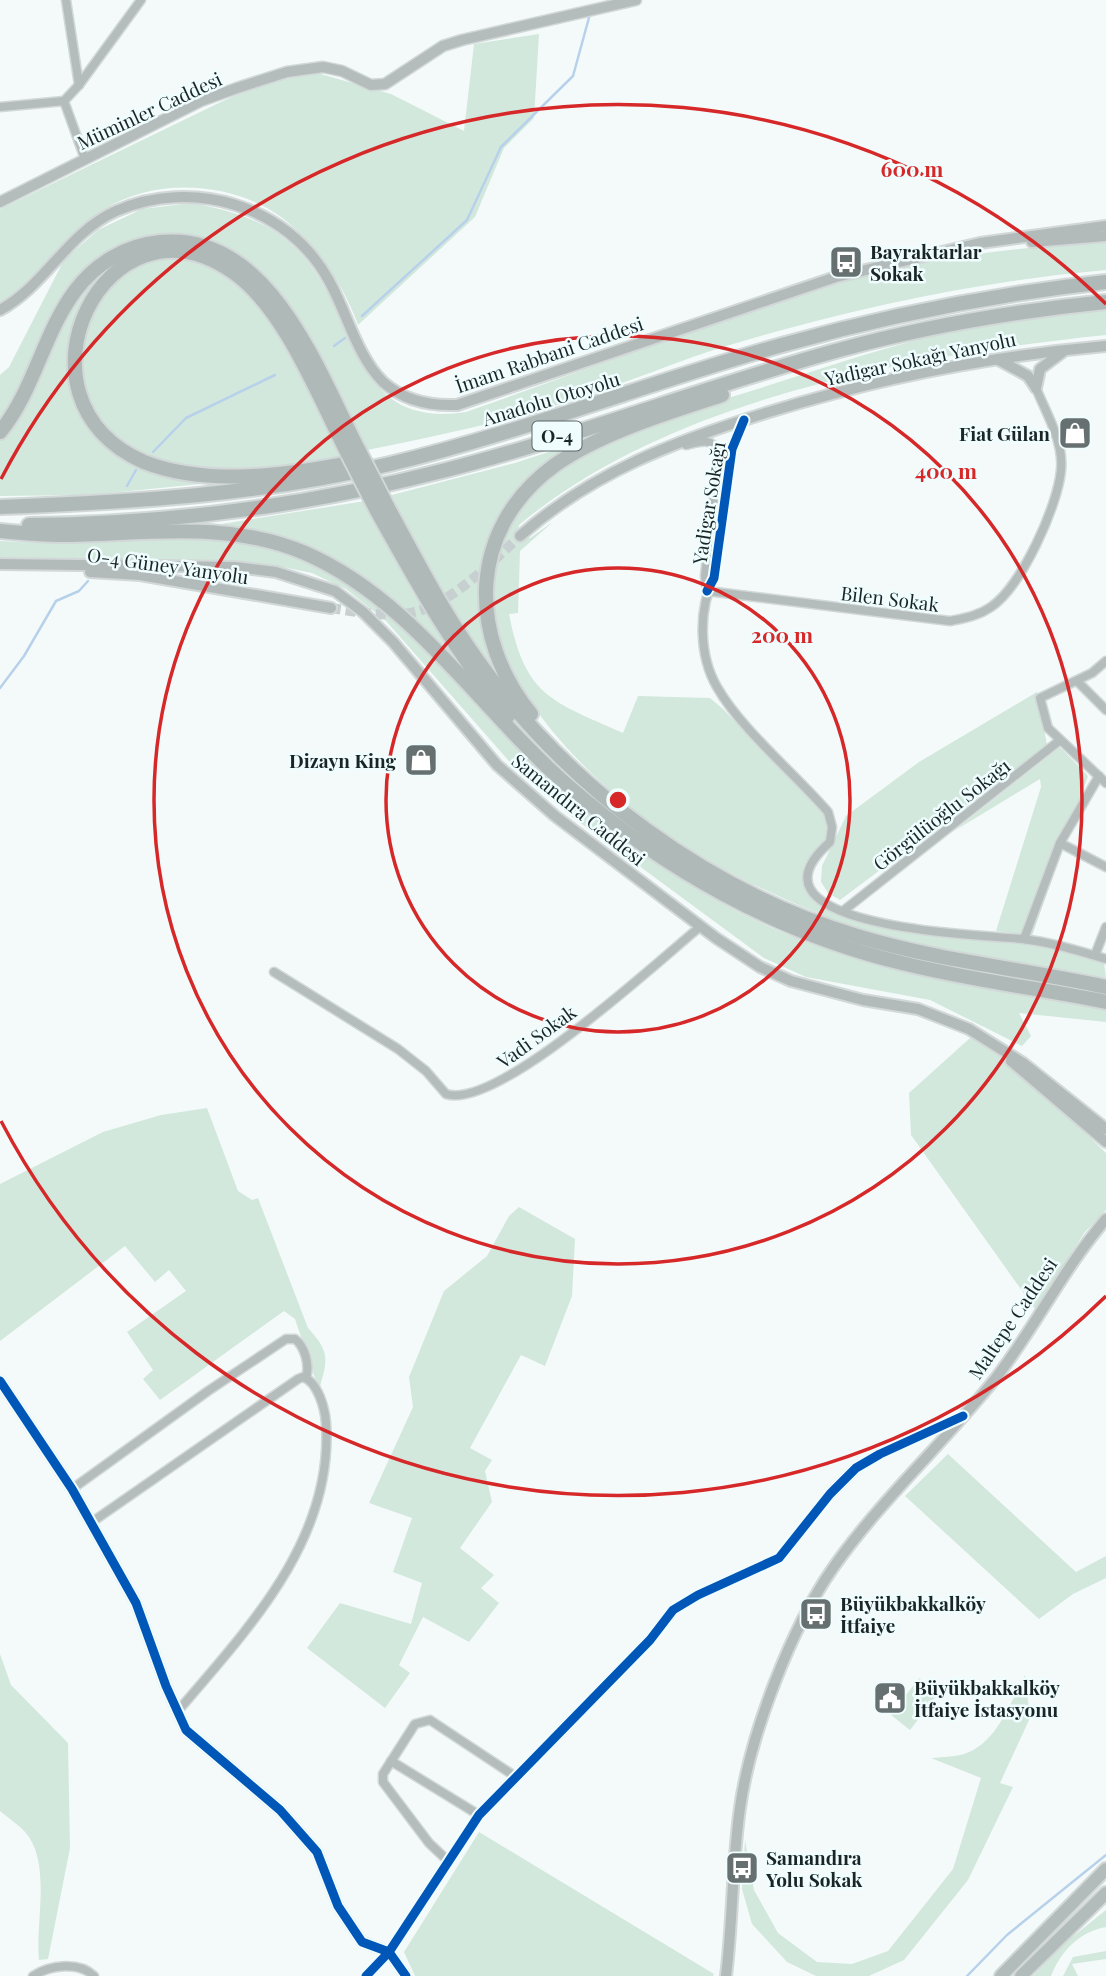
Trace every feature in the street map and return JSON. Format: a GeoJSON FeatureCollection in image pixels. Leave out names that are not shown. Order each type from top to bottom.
{"type":"FeatureCollection","features":[{"type":"Feature","properties":{"kind":"highway"},"geometry":{"type":"LineString","coordinates":[[0,432],[27,388],[52,330],[74,292],[104,263],[136,246],[185,242],[221,252],[238,262],[265,286],[296,331],[353,453],[440,623],[478,679],[520,730],[589,801]]}},
{"type":"Feature","properties":{"kind":"highway"},"geometry":{"type":"LineString","coordinates":[[353,453],[268,305],[234,272],[214,260],[179,253],[141,257],[112,270],[84,299],[73,321],[66,352],[75,401],[91,426],[118,450],[145,463],[172,471],[231,475],[298,471],[544,422]]}},
{"type":"Feature","properties":{"kind":"highway","name":"Anadolu Otoyolu"},"geometry":{"type":"LineString","coordinates":[[0,507],[159,501],[313,480],[401,461],[544,422],[728,362],[852,326],[930,307],[1106,282]]}},
{"type":"Feature","properties":{"kind":"highway","name":"Anadolu Otoyolu"},"geometry":{"type":"LineString","coordinates":[[0,525],[87,524],[242,511],[352,492],[450,469],[842,349],[964,321],[1106,302]]}},
{"type":"Feature","properties":{"kind":"highway"},"geometry":{"type":"LineString","coordinates":[[610,801],[523,704],[501,670],[493,648],[484,593],[488,566],[505,520],[517,502],[557,463],[657,417],[964,321]]}},
{"type":"Feature","properties":{"kind":"highway"},"geometry":{"type":"LineString","coordinates":[[381,508],[448,617],[492,680],[561,758],[610,801],[673,848],[718,876],[810,919],[857,936],[950,959],[1106,987]]}},
{"type":"Feature","properties":{"kind":"highway"},"geometry":{"type":"LineString","coordinates":[[0,531],[58,535],[203,531],[237,534],[303,552],[339,570],[377,597],[418,634],[569,787],[629,835],[726,896],[841,946],[970,978],[1106,1002]]}},
{"type":"Feature","properties":{"kind":"highway"},"geometry":{"type":"LineString","coordinates":[[1001,1976],[1106,1869]]}},
{"type":"Feature","properties":{"kind":"highway"},"geometry":{"type":"LineString","coordinates":[[1020,1976],[1106,1893]]}},
{"type":"Feature","properties":{"kind":"main road","name":"İmam Rabbani Caddesi"},"geometry":{"type":"LineString","coordinates":[[0,310],[33,286],[77,236],[116,211],[170,196],[222,200],[272,222],[310,254],[328,278],[368,362],[393,390],[417,401],[457,405],[813,284],[980,243],[1106,226]]}},
{"type":"Feature","properties":{"kind":"main road"},"geometry":{"type":"LineString","coordinates":[[980,243],[1106,236]]}},
{"type":"Feature","properties":{"kind":"main road","name":"Yadigar Sokağı Yanyolu"},"geometry":{"type":"LineString","coordinates":[[744,420],[836,392],[996,359],[1106,346]]}},
{"type":"Feature","properties":{"kind":"main road"},"geometry":{"type":"LineString","coordinates":[[1036,388],[1040,369],[1067,349]]}},
{"type":"Feature","properties":{"kind":"main road"},"geometry":{"type":"LineString","coordinates":[[996,359],[1028,376],[1036,388]]}},
{"type":"Feature","properties":{"kind":"main road"},"geometry":{"type":"LineString","coordinates":[[520,536],[570,495],[631,461],[744,420]]}},
{"type":"Feature","properties":{"kind":"main road","name":"O-4 Güney Yanyolu"},"geometry":{"type":"LineString","coordinates":[[0,565],[140,575],[331,608]]}},
{"type":"Feature","properties":{"kind":"main road","name":"Samandıra Caddesi"},"geometry":{"type":"LineString","coordinates":[[0,565],[235,567],[276,572],[335,591],[363,612],[393,642],[497,765],[555,816],[701,926],[760,967],[791,981],[863,1000],[918,1009],[969,1029],[1023,1063],[1106,1129]]}},
{"type":"Feature","properties":{"kind":"main road","name":"Samandıra Caddesi"},"geometry":{"type":"LineString","coordinates":[[1002,1051],[1106,1142]]}},
{"type":"Feature","properties":{"kind":"main road","name":"Maltepe Caddesi"},"geometry":{"type":"LineString","coordinates":[[726,1976],[740,1806],[748,1770],[773,1691],[809,1609],[834,1567],[1006,1365],[1068,1265],[1088,1239],[1106,1222]]}},
{"type":"Feature","properties":{"kind":"street"},"geometry":{"type":"LineString","coordinates":[[66,0],[79,85]]}},
{"type":"Feature","properties":{"kind":"street"},"geometry":{"type":"LineString","coordinates":[[0,107],[64,101],[79,85],[141,0]]}},
{"type":"Feature","properties":{"kind":"street","name":"Müminler Caddesi"},"geometry":{"type":"LineString","coordinates":[[0,202],[201,101],[287,72],[323,67],[342,71],[371,85],[384,85],[443,46],[636,0]]}},
{"type":"Feature","properties":{"kind":"street"},"geometry":{"type":"LineString","coordinates":[[64,101],[85,159]]}},
{"type":"Feature","properties":{"kind":"street","name":"Bilen Sokak"},"geometry":{"type":"LineString","coordinates":[[707,591],[950,621],[973,617],[992,607],[1006,594],[1026,562],[1052,507],[1061,469],[1060,451],[1036,388]]}},
{"type":"Feature","properties":{"kind":"street","name":"Yadigar Sokağı"},"geometry":{"type":"LineString","coordinates":[[744,420],[732,449],[714,578],[707,591],[703,632],[715,685],[730,707],[828,812],[832,827],[830,842],[811,858],[806,882],[813,896],[843,911],[930,933],[1024,939],[1106,959]]}},
{"type":"Feature","properties":{"kind":"street"},"geometry":{"type":"LineString","coordinates":[[631,461],[705,440],[716,447],[720,461],[705,576],[707,591]]}},
{"type":"Feature","properties":{"kind":"street"},"geometry":{"type":"LineString","coordinates":[[1106,661],[1077,681],[1040,698],[1048,729],[1106,783]]}},
{"type":"Feature","properties":{"kind":"street"},"geometry":{"type":"LineString","coordinates":[[1077,681],[1106,710]]}},
{"type":"Feature","properties":{"kind":"street","name":"Görgülüoğlu Sokağı"},"geometry":{"type":"LineString","coordinates":[[843,911],[1059,741]]}},
{"type":"Feature","properties":{"kind":"street"},"geometry":{"type":"LineString","coordinates":[[1024,939],[1060,843],[1099,776]]}},
{"type":"Feature","properties":{"kind":"street"},"geometry":{"type":"LineString","coordinates":[[1060,843],[1106,867]]}},
{"type":"Feature","properties":{"kind":"street","name":"Vadi Sokak"},"geometry":{"type":"LineString","coordinates":[[275,972],[398,1049],[426,1071],[446,1094],[464,1095],[483,1090],[538,1059],[701,926]]}},
{"type":"Feature","properties":{"kind":"street"},"geometry":{"type":"LineString","coordinates":[[1095,955],[1106,927]]}},
{"type":"Feature","properties":{"kind":"street"},"geometry":{"type":"LineString","coordinates":[[72,1489],[208,1391],[286,1339],[295,1339],[301,1345],[308,1367],[306,1378],[317,1392],[326,1419],[326,1466],[314,1515],[289,1566],[264,1606],[177,1712]]}},
{"type":"Feature","properties":{"kind":"street"},"geometry":{"type":"LineString","coordinates":[[92,1522],[298,1379],[306,1378]]}},
{"type":"Feature","properties":{"kind":"street"},"geometry":{"type":"LineString","coordinates":[[0,1381],[72,1489],[136,1603],[186,1730],[280,1810],[317,1852],[338,1906],[362,1942],[389,1952],[406,1976]]}},
{"type":"Feature","properties":{"kind":"street"},"geometry":{"type":"LineString","coordinates":[[366,1976],[389,1952],[479,1815],[650,1640],[673,1609],[779,1558],[830,1494],[856,1468],[880,1454],[964,1416]]}},
{"type":"Feature","properties":{"kind":"street"},"geometry":{"type":"LineString","coordinates":[[447,1860],[429,1843],[384,1785],[383,1773],[415,1724],[430,1720],[516,1777]]}},
{"type":"Feature","properties":{"kind":"street"},"geometry":{"type":"LineString","coordinates":[[391,1761],[479,1815]]}},
{"type":"Feature","properties":{"kind":"street"},"geometry":{"type":"LineString","coordinates":[[33,1976],[66,1966],[87,1969],[94,1976]]}},
{"type":"Feature","properties":{"kind":"green space"},"geometry":{"type":"Polygon","coordinates":[[[539,34],[534,118],[504,148],[475,217],[358,325],[333,275],[296,230],[267,208],[248,199],[206,189],[163,189],[142,193],[103,210],[75,232],[27,283],[0,303],[0,209],[258,84],[317,73],[391,94],[464,131],[474,44],[539,34]]]}},
{"type":"Feature","properties":{"kind":"green space"},"geometry":{"type":"Polygon","coordinates":[[[191,203],[258,222],[293,246],[315,271],[359,359],[376,384],[397,403],[427,413],[466,412],[741,315],[833,285],[900,268],[1003,251],[1106,242],[1106,270],[964,289],[824,319],[713,350],[547,408],[471,428],[367,450],[294,319],[266,280],[230,251],[208,241],[183,236],[159,236],[124,245],[93,263],[10,410],[0,419],[0,375],[9,367],[64,260],[98,230],[142,209],[191,203]]]}},
{"type":"Feature","properties":{"kind":"green space"},"geometry":{"type":"Polygon","coordinates":[[[157,246],[179,248],[147,250],[111,271],[86,305],[72,346],[74,391],[93,431],[131,463],[171,475],[241,480],[89,495],[0,496],[0,442],[29,397],[61,324],[74,302],[88,283],[106,267],[129,254],[157,246]]]}},
{"type":"Feature","properties":{"kind":"green space"},"geometry":{"type":"Polygon","coordinates":[[[194,250],[229,264],[234,268],[194,250]]]}},
{"type":"Feature","properties":{"kind":"green space"},"geometry":{"type":"Polygon","coordinates":[[[186,258],[233,279],[261,306],[288,347],[343,459],[232,471],[176,467],[150,460],[126,448],[81,401],[81,313],[117,278],[137,265],[186,258]]]}},
{"type":"Feature","properties":{"kind":"green space"},"geometry":{"type":"Polygon","coordinates":[[[270,302],[302,349],[353,452],[301,351],[270,302]]]}},
{"type":"Feature","properties":{"kind":"green space"},"geometry":{"type":"Polygon","coordinates":[[[1106,310],[1106,335],[954,355],[876,370],[797,390],[721,414],[648,445],[580,481],[519,525],[518,531],[525,538],[530,538],[554,521],[520,551],[518,613],[509,614],[516,642],[533,680],[545,693],[577,713],[623,733],[638,696],[710,698],[723,709],[825,814],[829,830],[827,840],[809,858],[803,869],[805,884],[818,902],[840,915],[870,924],[904,931],[1025,944],[1104,962],[1106,978],[941,949],[886,936],[815,912],[738,877],[668,835],[604,785],[548,726],[525,694],[511,669],[495,613],[499,557],[508,530],[523,505],[543,482],[564,466],[588,451],[668,417],[899,345],[989,325],[1106,310]]]}},
{"type":"Feature","properties":{"kind":"green space"},"geometry":{"type":"Polygon","coordinates":[[[576,443],[545,463],[528,478],[502,514],[492,534],[481,576],[480,598],[482,628],[497,676],[436,583],[388,496],[515,463],[576,443]]]}},
{"type":"Feature","properties":{"kind":"green space"},"geometry":{"type":"Polygon","coordinates":[[[365,501],[412,591],[459,664],[414,621],[276,538],[215,525],[365,501]]]}},
{"type":"Feature","properties":{"kind":"green space"},"geometry":{"type":"Polygon","coordinates":[[[196,536],[229,539],[276,550],[356,585],[395,619],[501,730],[576,801],[658,864],[733,909],[799,939],[881,965],[965,984],[1106,1010],[1106,1022],[1019,1013],[1031,1036],[1022,1046],[930,1000],[806,977],[764,958],[570,815],[515,768],[386,621],[346,589],[312,573],[268,564],[0,557],[0,541],[40,543],[196,536]]]}},
{"type":"Feature","properties":{"kind":"green space"},"geometry":{"type":"Polygon","coordinates":[[[1037,692],[1047,745],[840,900],[828,893],[821,882],[822,866],[846,816],[919,762],[1037,692]]]}},
{"type":"Feature","properties":{"kind":"green space"},"geometry":{"type":"Polygon","coordinates":[[[1060,747],[1088,776],[1032,936],[996,931],[1041,787],[1040,779],[954,831],[1060,747]]]}},
{"type":"Feature","properties":{"kind":"green space"},"geometry":{"type":"Polygon","coordinates":[[[970,1038],[1004,1055],[1106,1153],[1106,1210],[1085,1232],[1035,1309],[911,1135],[909,1093],[970,1038]]]}},
{"type":"Feature","properties":{"kind":"green space"},"geometry":{"type":"Polygon","coordinates":[[[207,1108],[238,1191],[252,1200],[258,1198],[308,1328],[324,1350],[324,1371],[319,1390],[295,1319],[284,1311],[160,1400],[143,1379],[153,1370],[127,1332],[186,1291],[169,1270],[155,1282],[125,1246],[0,1341],[0,1184],[103,1132],[161,1115],[207,1108]]]}},
{"type":"Feature","properties":{"kind":"green space"},"geometry":{"type":"Polygon","coordinates":[[[519,1207],[575,1239],[572,1296],[545,1366],[521,1355],[470,1448],[492,1460],[485,1471],[492,1502],[460,1548],[494,1575],[481,1588],[499,1603],[469,1642],[423,1617],[399,1665],[410,1673],[385,1708],[307,1648],[340,1603],[411,1624],[422,1583],[393,1572],[412,1518],[369,1503],[413,1407],[409,1377],[444,1291],[487,1256],[509,1216],[519,1207]]]}},
{"type":"Feature","properties":{"kind":"green space"},"geometry":{"type":"Polygon","coordinates":[[[948,1454],[1076,1572],[1106,1556],[1106,1578],[1073,1594],[1039,1619],[905,1496],[948,1454]]]}},
{"type":"Feature","properties":{"kind":"green space"},"geometry":{"type":"Polygon","coordinates":[[[0,1654],[11,1685],[68,1743],[70,1848],[48,1959],[39,1960],[41,1894],[38,1860],[25,1832],[0,1811],[0,1654]]]}},
{"type":"Feature","properties":{"kind":"green space"},"geometry":{"type":"Polygon","coordinates":[[[1025,1675],[1030,1718],[1000,1783],[1013,1787],[968,1880],[904,1960],[869,1976],[816,1976],[787,1962],[752,1924],[742,1889],[745,1840],[754,1890],[778,1933],[817,1962],[852,1964],[888,1951],[953,1869],[981,1778],[931,1758],[964,1754],[985,1741],[1001,1721],[1025,1675]]]}},
{"type":"Feature","properties":{"kind":"green space"},"geometry":{"type":"Polygon","coordinates":[[[919,1678],[939,1692],[910,1730],[891,1715],[919,1678]]]}},
{"type":"Feature","properties":{"kind":"green space"},"geometry":{"type":"Polygon","coordinates":[[[479,1832],[714,1974],[713,1976],[415,1976],[404,1952],[479,1832]]]}},
{"type":"Feature","properties":{"kind":"green space"},"geometry":{"type":"Polygon","coordinates":[[[1106,1910],[1106,1927],[1087,1933],[1072,1944],[1060,1958],[1051,1976],[1033,1976],[1066,1942],[1106,1910]]]}},
{"type":"Feature","properties":{"kind":"green space"},"geometry":{"type":"Polygon","coordinates":[[[1106,1951],[1106,1959],[1072,1964],[1078,1976],[1063,1976],[1073,1957],[1106,1951]]]}},
{"type":"Feature","properties":{"kind":"waterway"},"geometry":{"type":"LineString","coordinates":[[362,316],[467,220],[501,147],[573,76],[590,14]]}},
{"type":"Feature","properties":{"kind":"waterway"},"geometry":{"type":"LineString","coordinates":[[334,346],[345,338]]}},
{"type":"Feature","properties":{"kind":"waterway"},"geometry":{"type":"LineString","coordinates":[[153,452],[186,418],[275,375]]}},
{"type":"Feature","properties":{"kind":"waterway"},"geometry":{"type":"LineString","coordinates":[[127,486],[136,470]]}},
{"type":"Feature","properties":{"kind":"waterway"},"geometry":{"type":"LineString","coordinates":[[0,688],[24,656],[56,601],[79,591],[88,581]]}},
{"type":"Feature","properties":{"kind":"waterway"},"geometry":{"type":"LineString","coordinates":[[967,1976],[1007,1935],[1106,1855]]}},
{"type":"Feature","properties":{"kind":"tunnel"},"geometry":{"type":"LineString","coordinates":[[331,608],[386,615],[419,611],[460,589],[520,536]]}},
{"type":"Feature","properties":{"kind":"cycle path"},"geometry":{"type":"LineString","coordinates":[[707,591],[714,578],[732,449],[744,420]]}},
{"type":"Feature","properties":{"kind":"cycle path"},"geometry":{"type":"LineString","coordinates":[[0,1381],[72,1489],[136,1603],[166,1686],[186,1730],[280,1810],[317,1852],[338,1906],[362,1942],[389,1952],[406,1976]]}},
{"type":"Feature","properties":{"kind":"cycle path"},"geometry":{"type":"LineString","coordinates":[[366,1976],[389,1952],[479,1815],[650,1640],[673,1610],[698,1595],[779,1558],[830,1494],[856,1468],[880,1454],[963,1416]]}},
{"type":"Feature","properties":{"kind":"place","name":"Bayraktarlar Sokak"},"geometry":{"type":"Point","coordinates":[846,262]}},
{"type":"Feature","properties":{"kind":"place","name":"Fiat Gülan"},"geometry":{"type":"Point","coordinates":[1075,433]}},
{"type":"Feature","properties":{"kind":"place","name":"Dizayn King"},"geometry":{"type":"Point","coordinates":[421,760]}},
{"type":"Feature","properties":{"kind":"place","name":"Büyükbakkalköy İtfaiye"},"geometry":{"type":"Point","coordinates":[816,1614]}},
{"type":"Feature","properties":{"kind":"place","name":"Büyükbakkalköy İtfaiye İstasyonu"},"geometry":{"type":"Point","coordinates":[890,1698]}},
{"type":"Feature","properties":{"kind":"place","name":"Samandıra Yolu Sokak"},"geometry":{"type":"Point","coordinates":[742,1868]}}]}
